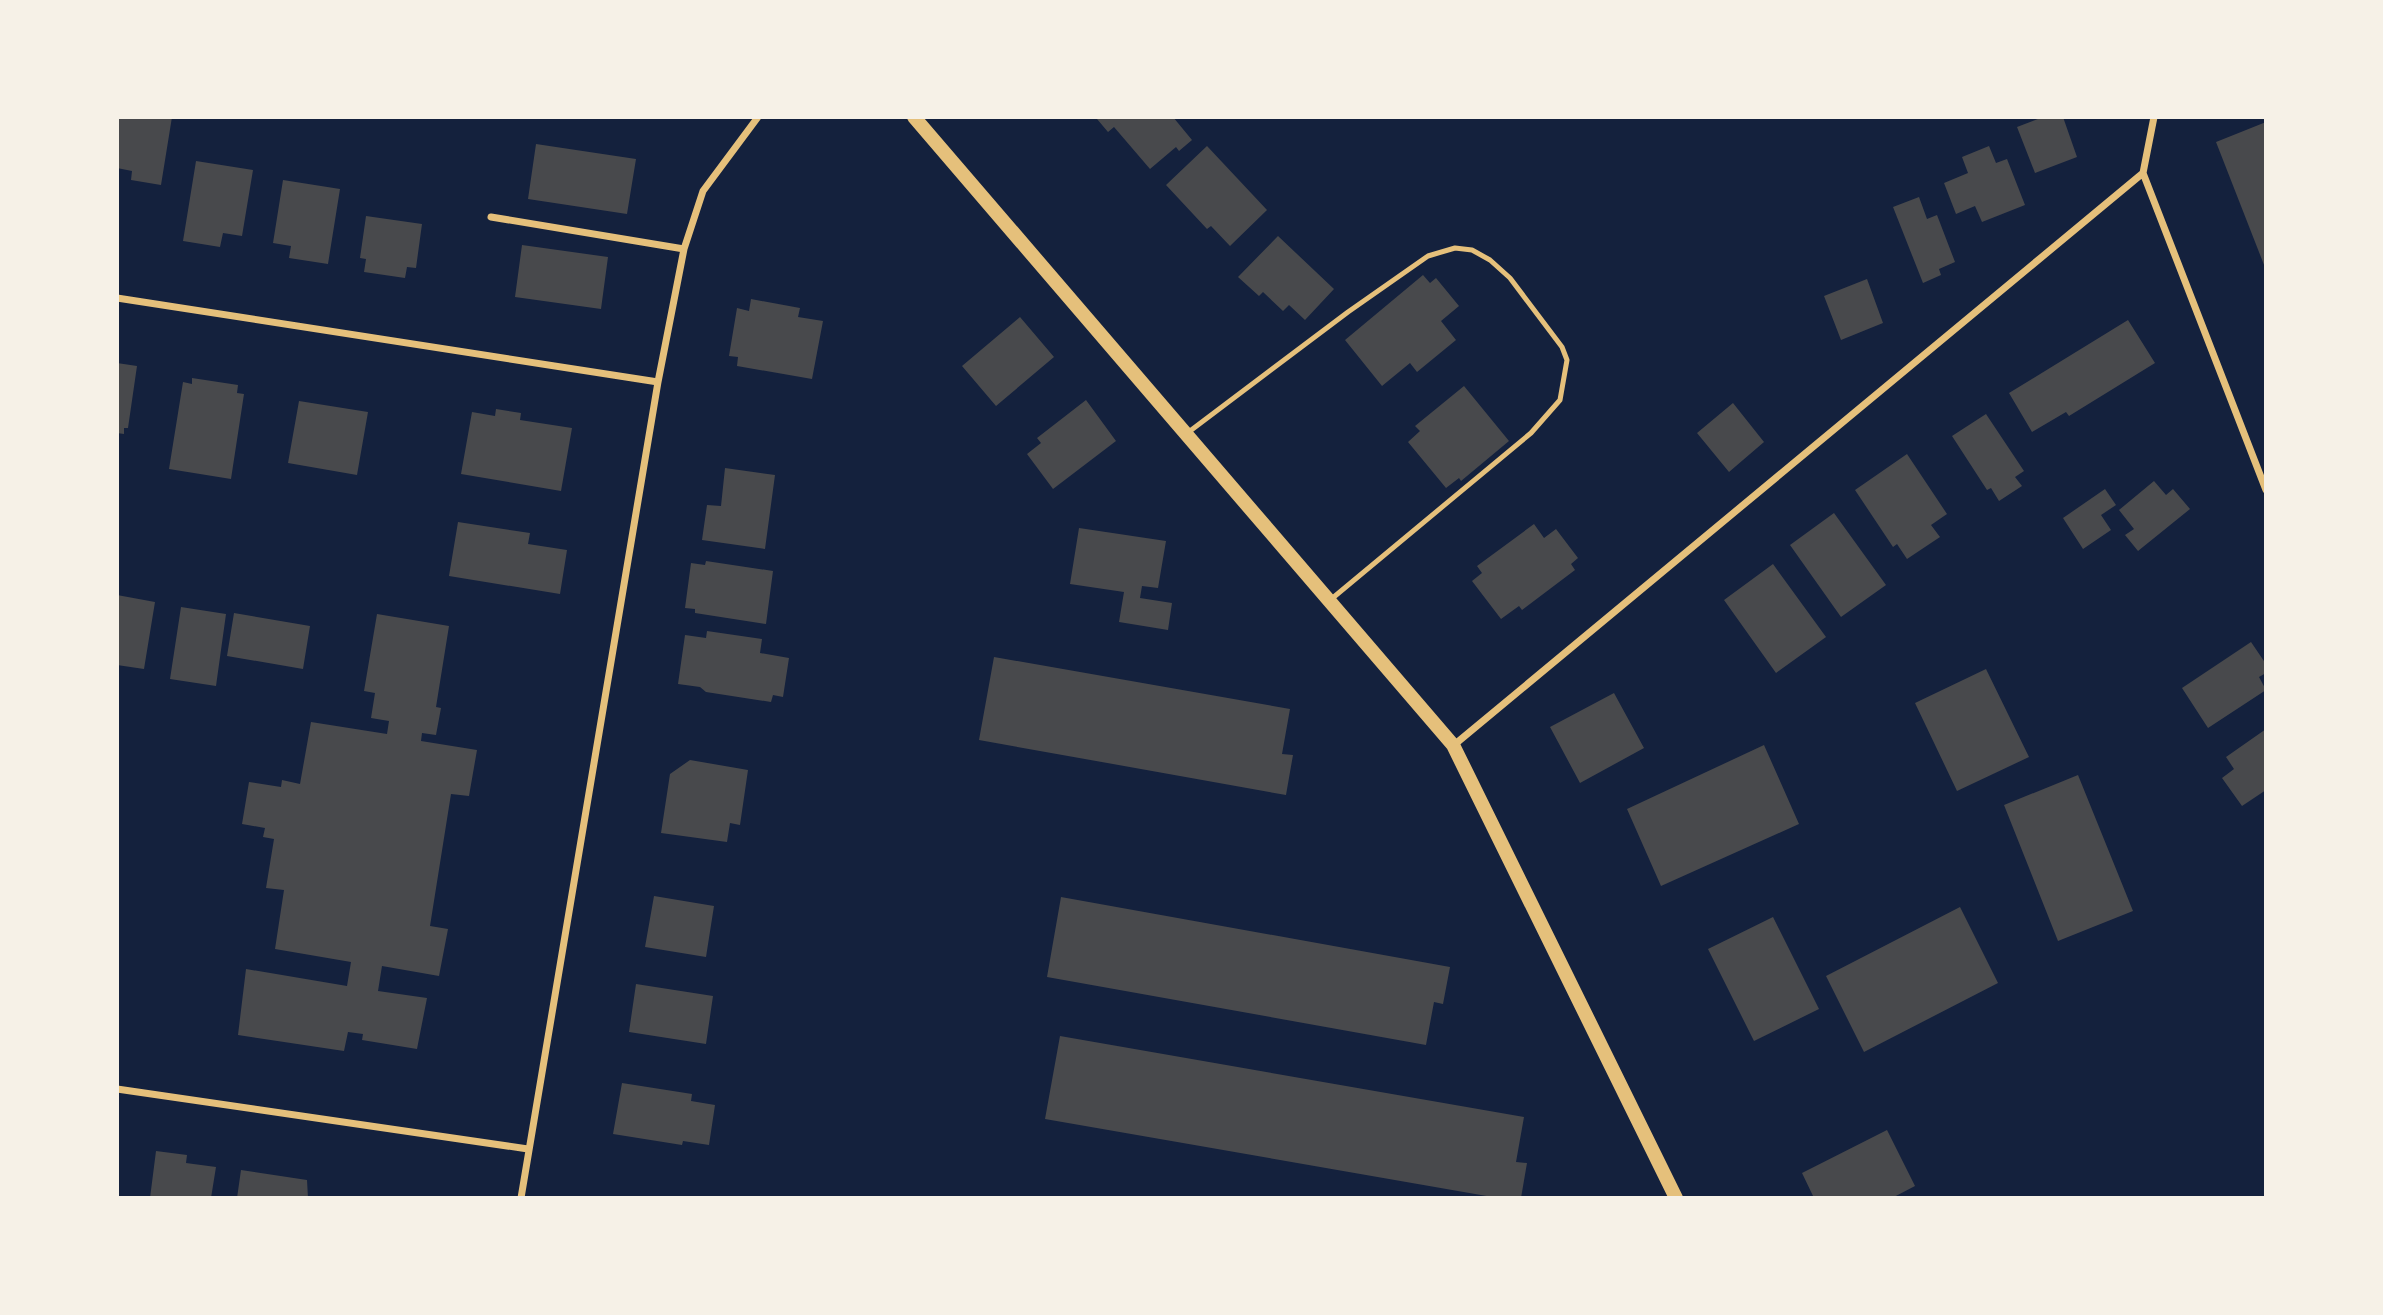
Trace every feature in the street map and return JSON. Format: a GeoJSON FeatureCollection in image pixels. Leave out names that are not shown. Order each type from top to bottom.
{"type":"FeatureCollection","features":[{"type":"Feature","properties":{"kind":"main road"},"geometry":{"type":"LineString","coordinates":[[914,117],[1453,745],[1676,1198]]}},
{"type":"Feature","properties":{"kind":"street"},"geometry":{"type":"LineString","coordinates":[[521,1198],[659,382],[684,249],[703,191],[758,117]]}},
{"type":"Feature","properties":{"kind":"street"},"geometry":{"type":"LineString","coordinates":[[2154,117],[2143,173],[2266,490]]}},
{"type":"Feature","properties":{"kind":"street"},"geometry":{"type":"LineString","coordinates":[[1453,745],[2143,173]]}},
{"type":"Feature","properties":{"kind":"street"},"geometry":{"type":"LineString","coordinates":[[491,217],[684,249]]}},
{"type":"Feature","properties":{"kind":"street"},"geometry":{"type":"LineString","coordinates":[[117,298],[659,382]]}},
{"type":"Feature","properties":{"kind":"street"},"geometry":{"type":"LineString","coordinates":[[117,1089],[528,1149]]}},
{"type":"Feature","properties":{"kind":"lane"},"geometry":{"type":"LineString","coordinates":[[1186,434],[1348,312],[1428,256],[1455,248],[1472,250],[1490,260],[1510,278],[1562,346],[1567,360],[1560,400],[1531,433],[1329,601]]}},
{"type":"Feature","properties":{"kind":"building"},"geometry":{"type":"Polygon","coordinates":[[[117,117],[172,117],[161,185],[131,180],[132,171],[117,168],[117,117]]]}},
{"type":"Feature","properties":{"kind":"building"},"geometry":{"type":"Polygon","coordinates":[[[1173,117],[1192,140],[1179,151],[1176,147],[1150,169],[1114,127],[1108,132],[1097,119],[1173,117]]]}},
{"type":"Feature","properties":{"kind":"building"},"geometry":{"type":"Polygon","coordinates":[[[2043,117],[2063,117],[2077,157],[2035,173],[2017,127],[2043,117]]]}},
{"type":"Feature","properties":{"kind":"building"},"geometry":{"type":"Polygon","coordinates":[[[2266,122],[2266,270],[2216,142],[2266,122]]]}},
{"type":"Feature","properties":{"kind":"building"},"geometry":{"type":"Polygon","coordinates":[[[536,144],[636,159],[627,214],[528,199],[536,144]]]}},
{"type":"Feature","properties":{"kind":"building"},"geometry":{"type":"Polygon","coordinates":[[[1207,146],[1267,210],[1230,246],[1211,226],[1207,229],[1166,185],[1207,146]]]}},
{"type":"Feature","properties":{"kind":"building"},"geometry":{"type":"Polygon","coordinates":[[[1989,146],[1996,163],[2007,159],[2025,205],[1982,222],[1975,206],[1956,214],[1944,183],[1968,173],[1962,157],[1989,146]]]}},
{"type":"Feature","properties":{"kind":"building"},"geometry":{"type":"Polygon","coordinates":[[[196,161],[253,170],[242,236],[223,233],[220,247],[183,241],[196,161]]]}},
{"type":"Feature","properties":{"kind":"building"},"geometry":{"type":"Polygon","coordinates":[[[283,180],[340,189],[328,264],[289,258],[291,246],[273,243],[283,180]]]}},
{"type":"Feature","properties":{"kind":"building"},"geometry":{"type":"Polygon","coordinates":[[[1919,197],[1927,219],[1937,215],[1955,262],[1939,269],[1941,275],[1923,283],[1893,207],[1919,197]]]}},
{"type":"Feature","properties":{"kind":"building"},"geometry":{"type":"Polygon","coordinates":[[[366,216],[422,224],[416,268],[407,267],[405,278],[364,272],[366,259],[360,258],[366,216]]]}},
{"type":"Feature","properties":{"kind":"building"},"geometry":{"type":"Polygon","coordinates":[[[1278,236],[1334,289],[1305,320],[1289,305],[1283,311],[1263,292],[1259,296],[1238,277],[1278,236]]]}},
{"type":"Feature","properties":{"kind":"building"},"geometry":{"type":"Polygon","coordinates":[[[522,245],[608,257],[601,309],[515,297],[522,245]]]}},
{"type":"Feature","properties":{"kind":"building"},"geometry":{"type":"Polygon","coordinates":[[[1423,275],[1430,283],[1436,278],[1459,306],[1441,321],[1456,340],[1417,372],[1410,363],[1382,386],[1345,340],[1423,275]]]}},
{"type":"Feature","properties":{"kind":"building"},"geometry":{"type":"Polygon","coordinates":[[[1867,279],[1883,323],[1841,340],[1824,296],[1867,279]]]}},
{"type":"Feature","properties":{"kind":"building"},"geometry":{"type":"Polygon","coordinates":[[[751,299],[800,308],[798,317],[823,321],[812,379],[737,366],[738,357],[729,356],[737,308],[749,311],[751,299]]]}},
{"type":"Feature","properties":{"kind":"building"},"geometry":{"type":"Polygon","coordinates":[[[1020,317],[1054,357],[996,406],[962,366],[1020,317]]]}},
{"type":"Feature","properties":{"kind":"building"},"geometry":{"type":"Polygon","coordinates":[[[2128,320],[2155,363],[2069,416],[2066,412],[2032,432],[2009,393],[2128,320]]]}},
{"type":"Feature","properties":{"kind":"building"},"geometry":{"type":"Polygon","coordinates":[[[117,363],[137,366],[128,428],[124,428],[124,434],[117,433],[117,363]]]}},
{"type":"Feature","properties":{"kind":"building"},"geometry":{"type":"Polygon","coordinates":[[[192,378],[238,385],[237,393],[244,394],[231,479],[169,469],[183,382],[192,384],[192,378]]]}},
{"type":"Feature","properties":{"kind":"building"},"geometry":{"type":"Polygon","coordinates":[[[1464,386],[1509,441],[1461,481],[1459,478],[1446,488],[1408,442],[1420,431],[1415,426],[1464,386]]]}},
{"type":"Feature","properties":{"kind":"building"},"geometry":{"type":"Polygon","coordinates":[[[1086,400],[1116,441],[1053,489],[1027,454],[1041,443],[1037,438],[1086,400]]]}},
{"type":"Feature","properties":{"kind":"building"},"geometry":{"type":"Polygon","coordinates":[[[299,401],[368,412],[357,475],[288,463],[299,401]]]}},
{"type":"Feature","properties":{"kind":"building"},"geometry":{"type":"Polygon","coordinates":[[[1733,403],[1764,442],[1729,472],[1697,433],[1733,403]]]}},
{"type":"Feature","properties":{"kind":"building"},"geometry":{"type":"Polygon","coordinates":[[[496,409],[521,413],[520,420],[572,428],[561,491],[461,474],[472,412],[495,416],[496,409]]]}},
{"type":"Feature","properties":{"kind":"building"},"geometry":{"type":"Polygon","coordinates":[[[1986,414],[2024,471],[2015,477],[2022,486],[1999,501],[1991,488],[1987,490],[1952,436],[1986,414]]]}},
{"type":"Feature","properties":{"kind":"building"},"geometry":{"type":"Polygon","coordinates":[[[1907,454],[1947,514],[1931,525],[1940,537],[1907,559],[1897,544],[1893,547],[1855,490],[1907,454]]]}},
{"type":"Feature","properties":{"kind":"building"},"geometry":{"type":"Polygon","coordinates":[[[725,468],[775,475],[765,549],[702,540],[707,505],[721,506],[725,468]]]}},
{"type":"Feature","properties":{"kind":"building"},"geometry":{"type":"Polygon","coordinates":[[[2154,481],[2166,495],[2173,489],[2190,509],[2138,551],[2125,535],[2134,529],[2119,510],[2154,481]]]}},
{"type":"Feature","properties":{"kind":"building"},"geometry":{"type":"Polygon","coordinates":[[[2105,489],[2116,505],[2101,515],[2111,530],[2083,549],[2063,518],[2105,489]]]}},
{"type":"Feature","properties":{"kind":"building"},"geometry":{"type":"Polygon","coordinates":[[[1834,513],[1886,585],[1841,617],[1790,545],[1834,513]]]}},
{"type":"Feature","properties":{"kind":"building"},"geometry":{"type":"Polygon","coordinates":[[[458,522],[530,533],[528,544],[567,550],[560,594],[449,576],[458,522]]]}},
{"type":"Feature","properties":{"kind":"building"},"geometry":{"type":"Polygon","coordinates":[[[1534,524],[1544,538],[1556,529],[1578,558],[1571,564],[1575,570],[1522,610],[1519,606],[1501,619],[1472,581],[1482,573],[1477,566],[1534,524]]]}},
{"type":"Feature","properties":{"kind":"building"},"geometry":{"type":"Polygon","coordinates":[[[1079,528],[1166,541],[1158,588],[1142,586],[1140,598],[1172,603],[1168,630],[1119,622],[1124,592],[1070,584],[1079,528]]]}},
{"type":"Feature","properties":{"kind":"building"},"geometry":{"type":"Polygon","coordinates":[[[706,561],[773,571],[766,624],[695,613],[695,609],[685,608],[691,563],[705,565],[706,561]]]}},
{"type":"Feature","properties":{"kind":"building"},"geometry":{"type":"Polygon","coordinates":[[[1773,564],[1826,637],[1776,673],[1724,600],[1773,564]]]}},
{"type":"Feature","properties":{"kind":"building"},"geometry":{"type":"Polygon","coordinates":[[[117,595],[155,602],[144,669],[117,665],[117,595]]]}},
{"type":"Feature","properties":{"kind":"building"},"geometry":{"type":"Polygon","coordinates":[[[181,607],[226,614],[216,686],[170,679],[181,607]]]}},
{"type":"Feature","properties":{"kind":"building"},"geometry":{"type":"Polygon","coordinates":[[[234,613],[310,626],[303,669],[227,656],[234,613]]]}},
{"type":"Feature","properties":{"kind":"building"},"geometry":{"type":"Polygon","coordinates":[[[377,614],[449,626],[436,707],[441,708],[436,735],[422,733],[421,741],[477,750],[469,796],[451,794],[430,926],[448,929],[439,976],[382,966],[378,991],[427,998],[417,1049],[362,1040],[363,1034],[348,1032],[344,1051],[238,1035],[246,969],[347,986],[351,962],[275,949],[284,890],[266,888],[274,839],[263,837],[265,828],[242,824],[249,782],[281,787],[282,780],[300,784],[311,722],[387,734],[389,721],[371,718],[375,693],[364,691],[377,614]]]}},
{"type":"Feature","properties":{"kind":"building"},"geometry":{"type":"Polygon","coordinates":[[[707,631],[762,639],[760,653],[789,658],[783,697],[773,695],[771,702],[706,692],[700,687],[678,684],[685,635],[706,638],[707,631]]]}},
{"type":"Feature","properties":{"kind":"building"},"geometry":{"type":"Polygon","coordinates":[[[2251,642],[2266,664],[2266,673],[2259,677],[2266,690],[2208,728],[2182,688],[2251,642]]]}},
{"type":"Feature","properties":{"kind":"building"},"geometry":{"type":"Polygon","coordinates":[[[994,657],[1290,709],[1282,754],[1293,755],[1286,795],[979,740],[994,657]]]}},
{"type":"Feature","properties":{"kind":"building"},"geometry":{"type":"Polygon","coordinates":[[[1986,669],[2029,757],[1957,791],[1915,703],[1986,669]]]}},
{"type":"Feature","properties":{"kind":"building"},"geometry":{"type":"Polygon","coordinates":[[[1614,693],[1644,748],[1580,783],[1550,727],[1614,693]]]}},
{"type":"Feature","properties":{"kind":"building"},"geometry":{"type":"Polygon","coordinates":[[[2266,729],[2266,790],[2242,806],[2222,778],[2234,769],[2226,757],[2266,729]]]}},
{"type":"Feature","properties":{"kind":"building"},"geometry":{"type":"Polygon","coordinates":[[[1764,745],[1799,824],[1661,886],[1627,809],[1764,745]]]}},
{"type":"Feature","properties":{"kind":"building"},"geometry":{"type":"Polygon","coordinates":[[[690,760],[748,770],[740,825],[730,823],[727,842],[661,833],[670,774],[690,760]]]}},
{"type":"Feature","properties":{"kind":"building"},"geometry":{"type":"Polygon","coordinates":[[[2078,775],[2133,911],[2058,941],[2004,805],[2078,775]]]}},
{"type":"Feature","properties":{"kind":"building"},"geometry":{"type":"Polygon","coordinates":[[[654,896],[714,906],[706,957],[645,947],[654,896]]]}},
{"type":"Feature","properties":{"kind":"building"},"geometry":{"type":"Polygon","coordinates":[[[1061,897],[1450,967],[1443,1004],[1434,1002],[1426,1045],[1047,977],[1061,897]]]}},
{"type":"Feature","properties":{"kind":"building"},"geometry":{"type":"Polygon","coordinates":[[[1960,907],[1998,983],[1864,1052],[1826,976],[1960,907]]]}},
{"type":"Feature","properties":{"kind":"building"},"geometry":{"type":"Polygon","coordinates":[[[1773,917],[1819,1009],[1754,1041],[1708,949],[1773,917]]]}},
{"type":"Feature","properties":{"kind":"building"},"geometry":{"type":"Polygon","coordinates":[[[636,984],[713,996],[706,1044],[629,1032],[636,984]]]}},
{"type":"Feature","properties":{"kind":"building"},"geometry":{"type":"Polygon","coordinates":[[[1060,1036],[1524,1117],[1516,1162],[1527,1163],[1521,1198],[1498,1198],[1045,1119],[1060,1036]]]}},
{"type":"Feature","properties":{"kind":"building"},"geometry":{"type":"Polygon","coordinates":[[[622,1083],[692,1094],[691,1101],[715,1105],[709,1145],[683,1141],[682,1145],[613,1134],[622,1083]]]}},
{"type":"Feature","properties":{"kind":"building"},"geometry":{"type":"Polygon","coordinates":[[[1887,1130],[1915,1186],[1892,1198],[1814,1198],[1802,1173],[1887,1130]]]}},
{"type":"Feature","properties":{"kind":"building"},"geometry":{"type":"Polygon","coordinates":[[[156,1151],[187,1155],[186,1163],[216,1167],[211,1198],[150,1198],[156,1151]]]}},
{"type":"Feature","properties":{"kind":"building"},"geometry":{"type":"Polygon","coordinates":[[[241,1170],[307,1180],[308,1198],[237,1198],[241,1170]]]}}]}
